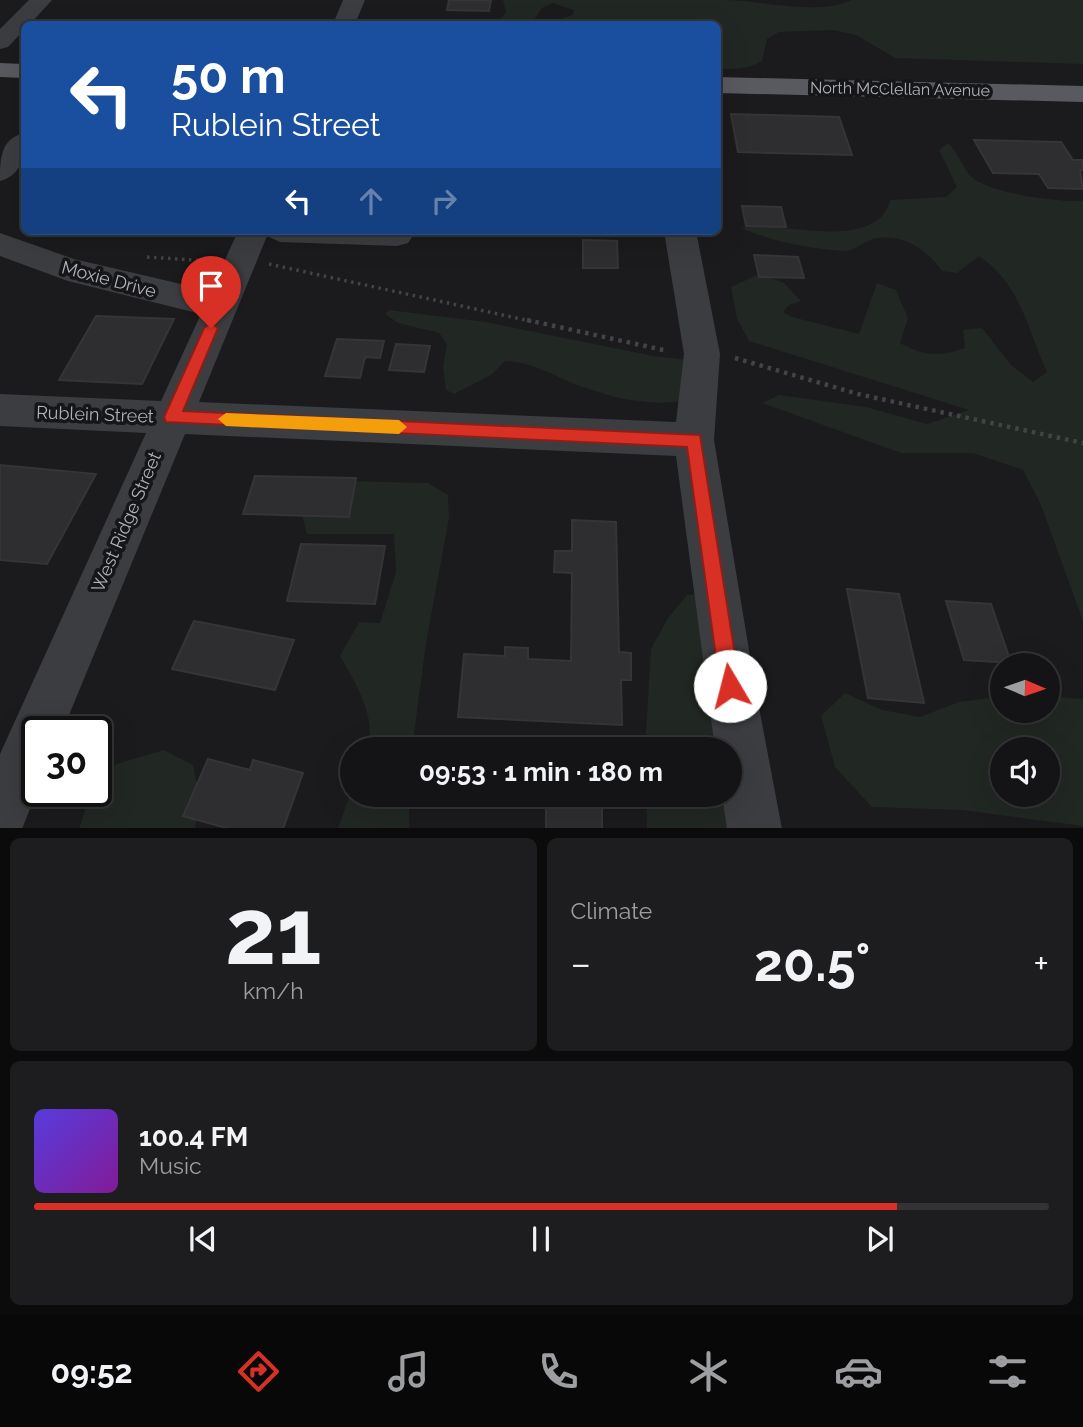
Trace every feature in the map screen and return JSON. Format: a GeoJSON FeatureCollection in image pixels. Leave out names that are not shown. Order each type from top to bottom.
{"type":"FeatureCollection","features":[{"type":"Feature","properties":{"kind":"main road"},"geometry":{"type":"LineString","coordinates":[[0,70],[21,71]]}},
{"type":"Feature","properties":{"kind":"main road","name":"North McClellan Avenue"},"geometry":{"type":"LineString","coordinates":[[721,85],[1083,94]]}},
{"type":"Feature","properties":{"kind":"street"},"geometry":{"type":"LineString","coordinates":[[2,37],[41,0]]}},
{"type":"Feature","properties":{"kind":"street"},"geometry":{"type":"LineString","coordinates":[[345,21],[354,0]]}},
{"type":"Feature","properties":{"kind":"street"},"geometry":{"type":"LineString","coordinates":[[0,172],[21,145]]}},
{"type":"Feature","properties":{"kind":"street"},"geometry":{"type":"LineString","coordinates":[[0,181],[3,188],[21,189]]}},
{"type":"Feature","properties":{"kind":"street"},"geometry":{"type":"LineString","coordinates":[[681,235],[702,354],[694,440],[730,686],[755,828]]}},
{"type":"Feature","properties":{"kind":"street","name":"Moxie Drive"},"geometry":{"type":"LineString","coordinates":[[0,244],[68,269],[221,306]]}},
{"type":"Feature","properties":{"kind":"street","name":"West Ridge Street"},"geometry":{"type":"LineString","coordinates":[[0,815],[221,306],[262,248]]}},
{"type":"Feature","properties":{"kind":"street","name":"Rublein Street"},"geometry":{"type":"LineString","coordinates":[[0,410],[694,440]]}},
{"type":"Feature","properties":{"kind":"path"},"geometry":{"type":"LineString","coordinates":[[262,248],[678,354]]}},
{"type":"Feature","properties":{"kind":"path"},"geometry":{"type":"LineString","coordinates":[[728,355],[858,394],[1083,443]]}},
{"type":"Feature","properties":{"kind":"shaded area"},"geometry":{"type":"Polygon","coordinates":[[[503,0],[729,0],[824,7],[851,0],[1083,0],[1083,64],[895,58],[856,35],[833,30],[779,32],[767,39],[762,61],[751,66],[729,69],[721,68],[721,21],[560,21],[573,15],[574,10],[553,3],[542,8],[533,21],[500,21],[506,12],[503,0]]]}},
{"type":"Feature","properties":{"kind":"shaded area"},"geometry":{"type":"Polygon","coordinates":[[[948,143],[970,175],[984,184],[1027,196],[1083,201],[1083,621],[1041,505],[1023,470],[973,453],[901,453],[762,403],[779,395],[866,407],[927,424],[969,410],[749,341],[737,319],[731,287],[759,274],[784,283],[801,301],[789,305],[783,312],[792,317],[859,334],[877,283],[896,290],[908,318],[900,343],[924,353],[947,353],[965,348],[963,330],[982,328],[1011,365],[1033,382],[1047,372],[1014,294],[1005,280],[979,256],[957,273],[942,271],[922,250],[897,239],[877,238],[851,250],[842,251],[790,243],[741,228],[848,230],[865,227],[879,219],[891,200],[946,197],[957,187],[939,150],[948,143]]]}},
{"type":"Feature","properties":{"kind":"shaded area"},"geometry":{"type":"Polygon","coordinates":[[[389,310],[486,322],[653,356],[689,360],[681,401],[657,403],[622,398],[586,388],[527,364],[505,361],[491,375],[454,394],[446,390],[443,367],[447,344],[439,333],[398,323],[385,314],[389,310]]]}},
{"type":"Feature","properties":{"kind":"shaded area"},"geometry":{"type":"Polygon","coordinates":[[[343,481],[428,483],[448,495],[449,518],[426,643],[414,737],[370,737],[370,725],[363,701],[340,656],[359,622],[380,623],[396,572],[394,534],[307,534],[301,511],[343,481]]]}},
{"type":"Feature","properties":{"kind":"shaded area"},"geometry":{"type":"Polygon","coordinates":[[[717,593],[775,828],[647,828],[646,807],[742,807],[742,737],[646,737],[651,649],[668,618],[687,595],[717,593]]]}},
{"type":"Feature","properties":{"kind":"shaded area"},"geometry":{"type":"Polygon","coordinates":[[[845,693],[882,710],[920,717],[959,702],[990,698],[990,723],[1060,723],[1060,697],[1083,699],[1083,826],[962,810],[872,807],[835,767],[821,716],[845,693]]]}},
{"type":"Feature","properties":{"kind":"shaded area"},"geometry":{"type":"Polygon","coordinates":[[[164,750],[193,765],[200,800],[195,828],[79,828],[86,807],[112,807],[112,770],[116,764],[164,750]]]}},
{"type":"Feature","properties":{"kind":"shaded area"},"geometry":{"type":"Polygon","coordinates":[[[346,807],[409,807],[409,828],[338,828],[346,807]]]}},
{"type":"Feature","properties":{"kind":"building"},"geometry":{"type":"Polygon","coordinates":[[[449,0],[491,0],[489,11],[447,10],[449,0]]]}},
{"type":"Feature","properties":{"kind":"building"},"geometry":{"type":"Polygon","coordinates":[[[731,114],[839,117],[852,155],[738,152],[731,114]]]}},
{"type":"Feature","properties":{"kind":"building"},"geometry":{"type":"Polygon","coordinates":[[[974,140],[1061,142],[1073,160],[1083,160],[1083,170],[1080,170],[1083,189],[1048,188],[1039,174],[993,173],[974,140]]]}},
{"type":"Feature","properties":{"kind":"building"},"geometry":{"type":"Polygon","coordinates":[[[742,206],[781,207],[786,227],[746,226],[742,206]]]}},
{"type":"Feature","properties":{"kind":"building"},"geometry":{"type":"Polygon","coordinates":[[[583,240],[617,241],[618,268],[583,268],[583,240]]]}},
{"type":"Feature","properties":{"kind":"building"},"geometry":{"type":"Polygon","coordinates":[[[754,255],[798,257],[804,278],[759,277],[754,255]]]}},
{"type":"Feature","properties":{"kind":"building"},"geometry":{"type":"Polygon","coordinates":[[[96,316],[174,319],[142,384],[59,380],[96,316]]]}},
{"type":"Feature","properties":{"kind":"building"},"geometry":{"type":"Polygon","coordinates":[[[337,339],[384,341],[380,358],[365,357],[360,378],[325,376],[337,339]]]}},
{"type":"Feature","properties":{"kind":"building"},"geometry":{"type":"Polygon","coordinates":[[[396,344],[430,346],[424,372],[389,370],[396,344]]]}},
{"type":"Feature","properties":{"kind":"building"},"geometry":{"type":"Polygon","coordinates":[[[0,465],[96,474],[47,564],[0,560],[0,465]]]}},
{"type":"Feature","properties":{"kind":"building"},"geometry":{"type":"Polygon","coordinates":[[[255,476],[356,478],[349,517],[243,514],[255,476]]]}},
{"type":"Feature","properties":{"kind":"building"},"geometry":{"type":"Polygon","coordinates":[[[572,520],[616,522],[619,652],[631,653],[631,680],[621,680],[622,725],[458,717],[464,654],[505,656],[505,647],[528,648],[528,659],[571,661],[572,573],[554,572],[555,551],[572,551],[572,520]]]}},
{"type":"Feature","properties":{"kind":"building"},"geometry":{"type":"Polygon","coordinates":[[[301,544],[385,546],[375,604],[287,601],[301,544]]]}},
{"type":"Feature","properties":{"kind":"building"},"geometry":{"type":"Polygon","coordinates":[[[847,589],[899,594],[924,703],[868,698],[847,589]]]}},
{"type":"Feature","properties":{"kind":"building"},"geometry":{"type":"Polygon","coordinates":[[[946,601],[991,604],[1008,653],[990,653],[990,662],[964,660],[946,601]]]}},
{"type":"Feature","properties":{"kind":"building"},"geometry":{"type":"Polygon","coordinates":[[[194,621],[294,640],[275,690],[172,669],[194,621]]]}},
{"type":"Feature","properties":{"kind":"building"},"geometry":{"type":"Polygon","coordinates":[[[208,759],[250,770],[253,760],[303,773],[283,828],[226,828],[183,816],[208,759]]]}},
{"type":"Feature","properties":{"kind":"building"},"geometry":{"type":"Polygon","coordinates":[[[546,807],[602,807],[602,828],[546,828],[546,807]]]}},
{"type":"Feature","properties":{"kind":"slow traffic"},"geometry":{"type":"LineString","coordinates":[[226,419],[399,427]]}},
{"type":"Feature","properties":{"kind":"route"},"geometry":{"type":"LineString","coordinates":[[211,328],[172,417],[694,440],[730,686]]}}]}
